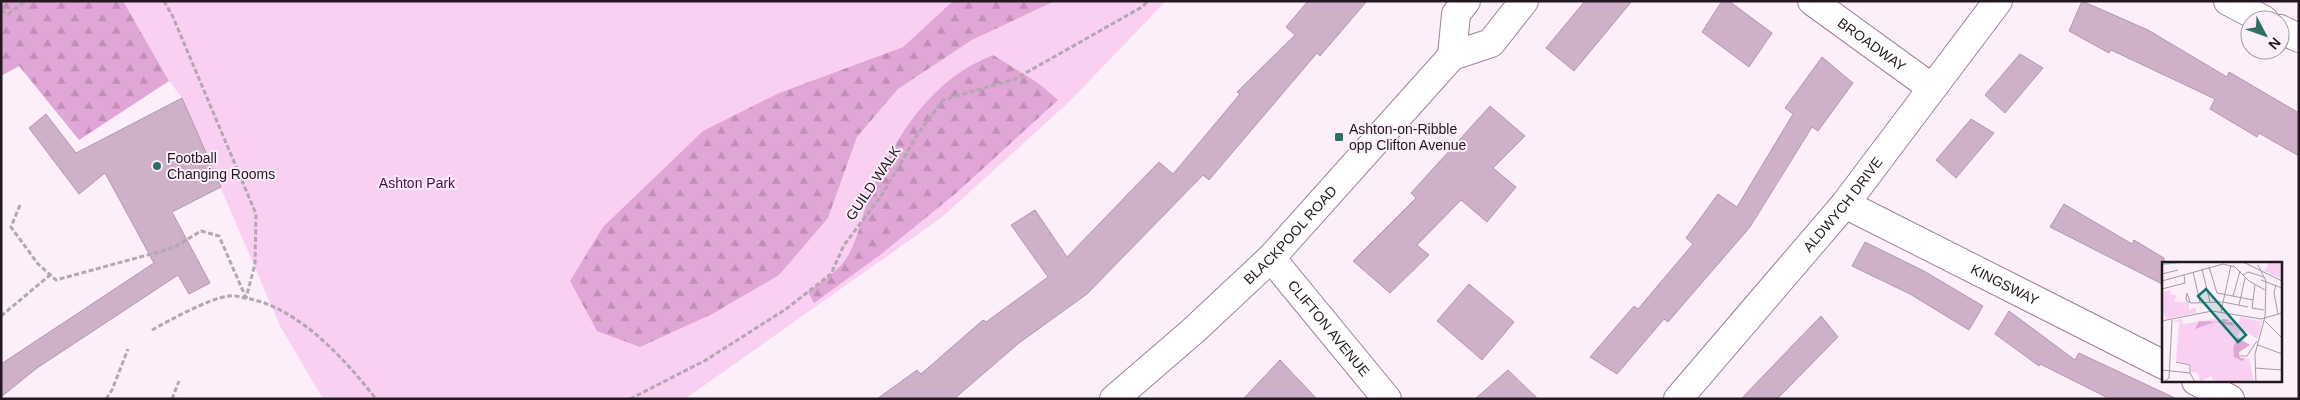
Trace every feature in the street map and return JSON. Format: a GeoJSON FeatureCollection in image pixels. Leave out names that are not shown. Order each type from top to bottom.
{"type":"FeatureCollection","features":[{"type":"Feature","properties":{"kind":"main road"},"geometry":{"type":"LineString","coordinates":[[1452,56],[1456,14],[1466,1]]}},
{"type":"Feature","properties":{"kind":"main road","name":"BLACKPOOL ROAD"},"geometry":{"type":"LineString","coordinates":[[1114,399],[1193,331],[1271,258],[1452,56],[1491,43],[1524,1]]}},
{"type":"Feature","properties":{"kind":"main road","name":"BROADWAY"},"geometry":{"type":"LineString","coordinates":[[1812,1],[1932,88]]}},
{"type":"Feature","properties":{"kind":"main road","name":"ALDWYCH DRIVE"},"geometry":{"type":"LineString","coordinates":[[1678,399],[1845,204],[1998,1]]}},
{"type":"Feature","properties":{"kind":"main road"},"geometry":{"type":"LineString","coordinates":[[2228,1],[2245,10]]}},
{"type":"Feature","properties":{"kind":"main road","name":"KINGSWAY"},"geometry":{"type":"LineString","coordinates":[[1845,204],[2162,364]]}},
{"type":"Feature","properties":{"kind":"main road","name":"CLIFTON AVENUE"},"geometry":{"type":"LineString","coordinates":[[1271,258],[1387,399]]}},
{"type":"Feature","properties":{"kind":"main road"},"geometry":{"type":"LineString","coordinates":[[2198,382],[2230,399]]}},
{"type":"Feature","properties":{"kind":"path"},"geometry":{"type":"LineString","coordinates":[[1,11],[8,14],[26,1]]}},
{"type":"Feature","properties":{"kind":"path"},"geometry":{"type":"LineString","coordinates":[[164,1],[173,17],[227,140],[256,214],[256,264],[246,298]]}},
{"type":"Feature","properties":{"kind":"path","name":"GUILD WALK"},"geometry":{"type":"LineString","coordinates":[[630,399],[706,360],[786,309],[831,274],[844,245],[880,196],[918,134],[943,100],[1015,79],[1142,7],[1148,1]]}},
{"type":"Feature","properties":{"kind":"path"},"geometry":{"type":"LineString","coordinates":[[20,205],[11,227],[38,264],[56,280],[173,248],[201,231],[219,236],[246,298]]}},
{"type":"Feature","properties":{"kind":"path"},"geometry":{"type":"LineString","coordinates":[[1,316],[50,275]]}},
{"type":"Feature","properties":{"kind":"path"},"geometry":{"type":"LineString","coordinates":[[152,330],[182,314],[230,296],[262,300],[307,327],[352,368],[376,399]]}},
{"type":"Feature","properties":{"kind":"path"},"geometry":{"type":"LineString","coordinates":[[106,399],[112,390],[128,349]]}},
{"type":"Feature","properties":{"kind":"path"},"geometry":{"type":"LineString","coordinates":[[172,399],[179,381]]}},
{"type":"Feature","properties":{"kind":"green space"},"geometry":{"type":"Polygon","coordinates":[[[1,1],[123,1],[169,81],[79,140],[19,66],[1,76],[1,1]]]}},
{"type":"Feature","properties":{"kind":"green space","name":"Ashton Park"},"geometry":{"type":"Polygon","coordinates":[[[123,1],[953,1],[903,47],[779,93],[828,218],[857,137],[898,89],[972,40],[1055,1],[1166,1],[1070,101],[941,218],[685,399],[323,399],[280,326],[182,98],[169,81],[123,1]]]}},
{"type":"Feature","properties":{"kind":"green space"},"geometry":{"type":"Polygon","coordinates":[[[953,1],[1055,1],[972,40],[898,89],[857,137],[828,218],[779,275],[712,314],[640,347],[597,331],[570,281],[603,227],[703,131],[779,93],[903,47],[953,1]]]}},
{"type":"Feature","properties":{"kind":"green space"},"geometry":{"type":"Polygon","coordinates":[[[993,55],[1038,83],[1058,100],[955,194],[880,255],[814,303],[808,292],[833,273],[846,259],[857,236],[870,195],[880,173],[891,152],[918,112],[951,79],[993,55]]]}},
{"type":"Feature","properties":{"kind":"building"},"geometry":{"type":"Polygon","coordinates":[[[1308,1],[1367,1],[1320,56],[1317,53],[1209,180],[1203,175],[1087,294],[1019,343],[954,399],[877,399],[917,370],[921,374],[983,320],[986,322],[1048,277],[1011,225],[1035,210],[1067,257],[1159,162],[1173,174],[1240,94],[1237,92],[1295,35],[1286,27],[1308,1]]]}},
{"type":"Feature","properties":{"kind":"building"},"geometry":{"type":"Polygon","coordinates":[[[1585,1],[1632,1],[1574,71],[1546,48],[1585,1]]]}},
{"type":"Feature","properties":{"kind":"building"},"geometry":{"type":"Polygon","coordinates":[[[1722,1],[1729,1],[1772,33],[1749,67],[1702,32],[1722,1]]]}},
{"type":"Feature","properties":{"kind":"building"},"geometry":{"type":"Polygon","coordinates":[[[2082,1],[2148,30],[2227,77],[2229,72],[2299,113],[2299,156],[2259,133],[2257,137],[2210,109],[2215,99],[2111,50],[2109,53],[2069,31],[2082,1]]]}},
{"type":"Feature","properties":{"kind":"building"},"geometry":{"type":"Polygon","coordinates":[[[2020,54],[2043,68],[2005,113],[1985,95],[2020,54]]]}},
{"type":"Feature","properties":{"kind":"building"},"geometry":{"type":"Polygon","coordinates":[[[1822,57],[1853,83],[1818,131],[1812,127],[1750,227],[1668,322],[1664,319],[1617,374],[1590,357],[1634,306],[1638,309],[1693,244],[1686,238],[1718,194],[1737,207],[1793,114],[1785,108],[1822,57]]]}},
{"type":"Feature","properties":{"kind":"building"},"geometry":{"type":"Polygon","coordinates":[[[182,98],[221,187],[172,212],[210,283],[189,294],[178,275],[37,368],[1,397],[1,364],[154,263],[105,173],[79,194],[29,128],[46,114],[76,153],[182,98]]]}},
{"type":"Feature","properties":{"kind":"building"},"geometry":{"type":"Polygon","coordinates":[[[1490,106],[1525,136],[1493,168],[1516,187],[1487,222],[1461,200],[1417,245],[1429,255],[1390,293],[1353,261],[1416,198],[1411,193],[1490,106]]]}},
{"type":"Feature","properties":{"kind":"building"},"geometry":{"type":"Polygon","coordinates":[[[1971,119],[1994,133],[1956,178],[1936,160],[1971,119]]]}},
{"type":"Feature","properties":{"kind":"building"},"geometry":{"type":"Polygon","coordinates":[[[2064,204],[2132,244],[2134,240],[2164,258],[2164,262],[2162,262],[2162,284],[2050,227],[2064,204]]]}},
{"type":"Feature","properties":{"kind":"building"},"geometry":{"type":"Polygon","coordinates":[[[1865,242],[1924,271],[1983,306],[1969,330],[1910,294],[1852,266],[1865,242]]]}},
{"type":"Feature","properties":{"kind":"building"},"geometry":{"type":"Polygon","coordinates":[[[1469,284],[1514,322],[1482,360],[1437,321],[1469,284]]]}},
{"type":"Feature","properties":{"kind":"building"},"geometry":{"type":"Polygon","coordinates":[[[2009,311],[2075,360],[2079,353],[2177,399],[2110,399],[2040,364],[2039,366],[1995,334],[2009,311]]]}},
{"type":"Feature","properties":{"kind":"building"},"geometry":{"type":"Polygon","coordinates":[[[1821,316],[1838,337],[1777,399],[1741,399],[1821,316]]]}},
{"type":"Feature","properties":{"kind":"building"},"geometry":{"type":"Polygon","coordinates":[[[1280,360],[1317,399],[1243,399],[1280,360]]]}},
{"type":"Feature","properties":{"kind":"building"},"geometry":{"type":"Polygon","coordinates":[[[1508,370],[1538,399],[1475,399],[1508,370]]]}},
{"type":"Feature","properties":{"kind":"place","name":"Ashton-on-Ribble opp Clifton Avenue"},"geometry":{"type":"Point","coordinates":[1339,137]}},
{"type":"Feature","properties":{"kind":"place","name":"Football Changing Rooms"},"geometry":{"type":"Point","coordinates":[157,166]}}]}
